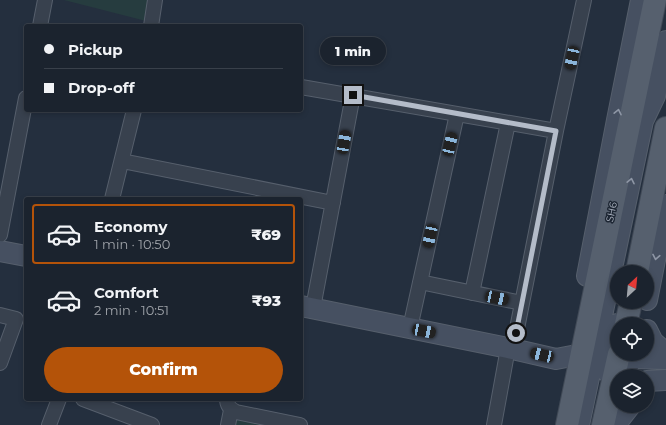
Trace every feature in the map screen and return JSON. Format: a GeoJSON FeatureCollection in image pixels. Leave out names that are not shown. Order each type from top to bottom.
{"type":"FeatureCollection","features":[{"type":"Feature","properties":{"kind":"main road","name":"SH6"},"geometry":{"type":"LineString","coordinates":[[567,425],[601,365],[655,0]]}},
{"type":"Feature","properties":{"kind":"main road"},"geometry":{"type":"LineString","coordinates":[[639,265],[666,128]]}},
{"type":"Feature","properties":{"kind":"main road","name":"SH6"},"geometry":{"type":"LineString","coordinates":[[601,365],[620,418]]}},
{"type":"Feature","properties":{"kind":"street"},"geometry":{"type":"LineString","coordinates":[[40,24],[45,0]]}},
{"type":"Feature","properties":{"kind":"street"},"geometry":{"type":"LineString","coordinates":[[151,24],[155,0]]}},
{"type":"Feature","properties":{"kind":"street"},"geometry":{"type":"LineString","coordinates":[[494,425],[522,303],[584,0]]}},
{"type":"Feature","properties":{"kind":"street"},"geometry":{"type":"LineString","coordinates":[[601,365],[615,127],[641,0]]}},
{"type":"Feature","properties":{"kind":"street"},"geometry":{"type":"LineString","coordinates":[[594,425],[601,365],[643,121],[655,96],[666,41]]}},
{"type":"Feature","properties":{"kind":"street"},"geometry":{"type":"LineString","coordinates":[[303,87],[556,131]]}},
{"type":"Feature","properties":{"kind":"street"},"geometry":{"type":"LineString","coordinates":[[353,95],[333,204],[307,307],[601,365],[666,359]]}},
{"type":"Feature","properties":{"kind":"street"},"geometry":{"type":"LineString","coordinates":[[631,265],[658,118],[658,109],[655,96]]}},
{"type":"Feature","properties":{"kind":"street"},"geometry":{"type":"LineString","coordinates":[[0,235],[24,109]]}},
{"type":"Feature","properties":{"kind":"street"},"geometry":{"type":"LineString","coordinates":[[113,197],[134,112]]}},
{"type":"Feature","properties":{"kind":"street"},"geometry":{"type":"LineString","coordinates":[[410,328],[457,114]]}},
{"type":"Feature","properties":{"kind":"street"},"geometry":{"type":"LineString","coordinates":[[472,293],[508,122]]}},
{"type":"Feature","properties":{"kind":"street"},"geometry":{"type":"LineString","coordinates":[[122,162],[298,197]]}},
{"type":"Feature","properties":{"kind":"street"},"geometry":{"type":"LineString","coordinates":[[303,198],[333,204]]}},
{"type":"Feature","properties":{"kind":"street"},"geometry":{"type":"LineString","coordinates":[[642,317],[666,205]]}},
{"type":"Feature","properties":{"kind":"street"},"geometry":{"type":"LineString","coordinates":[[0,251],[24,256]]}},
{"type":"Feature","properties":{"kind":"street"},"geometry":{"type":"LineString","coordinates":[[420,282],[522,303]]}},
{"type":"Feature","properties":{"kind":"street"},"geometry":{"type":"LineString","coordinates":[[0,315],[21,320],[0,363]]}},
{"type":"Feature","properties":{"kind":"street"},"geometry":{"type":"LineString","coordinates":[[579,425],[610,342]]}},
{"type":"Feature","properties":{"kind":"street"},"geometry":{"type":"LineString","coordinates":[[654,343],[666,353]]}},
{"type":"Feature","properties":{"kind":"street"},"geometry":{"type":"LineString","coordinates":[[49,425],[58,401]]}},
{"type":"Feature","properties":{"kind":"street"},"geometry":{"type":"LineString","coordinates":[[88,401],[152,425]]}},
{"type":"Feature","properties":{"kind":"street"},"geometry":{"type":"LineString","coordinates":[[228,425],[229,404]]}},
{"type":"Feature","properties":{"kind":"street"},"geometry":{"type":"LineString","coordinates":[[229,404],[236,412],[300,425]]}},
{"type":"Feature","properties":{"kind":"green space"},"geometry":{"type":"Polygon","coordinates":[[[64,0],[150,0],[146,21],[64,0]]]}},
{"type":"Feature","properties":{"kind":"green space"},"geometry":{"type":"Polygon","coordinates":[[[235,416],[277,425],[233,425],[235,416]]]}},
{"type":"Feature","properties":{"kind":"route"},"geometry":{"type":"LineString","coordinates":[[353,95],[556,131],[516,333]]}}]}
